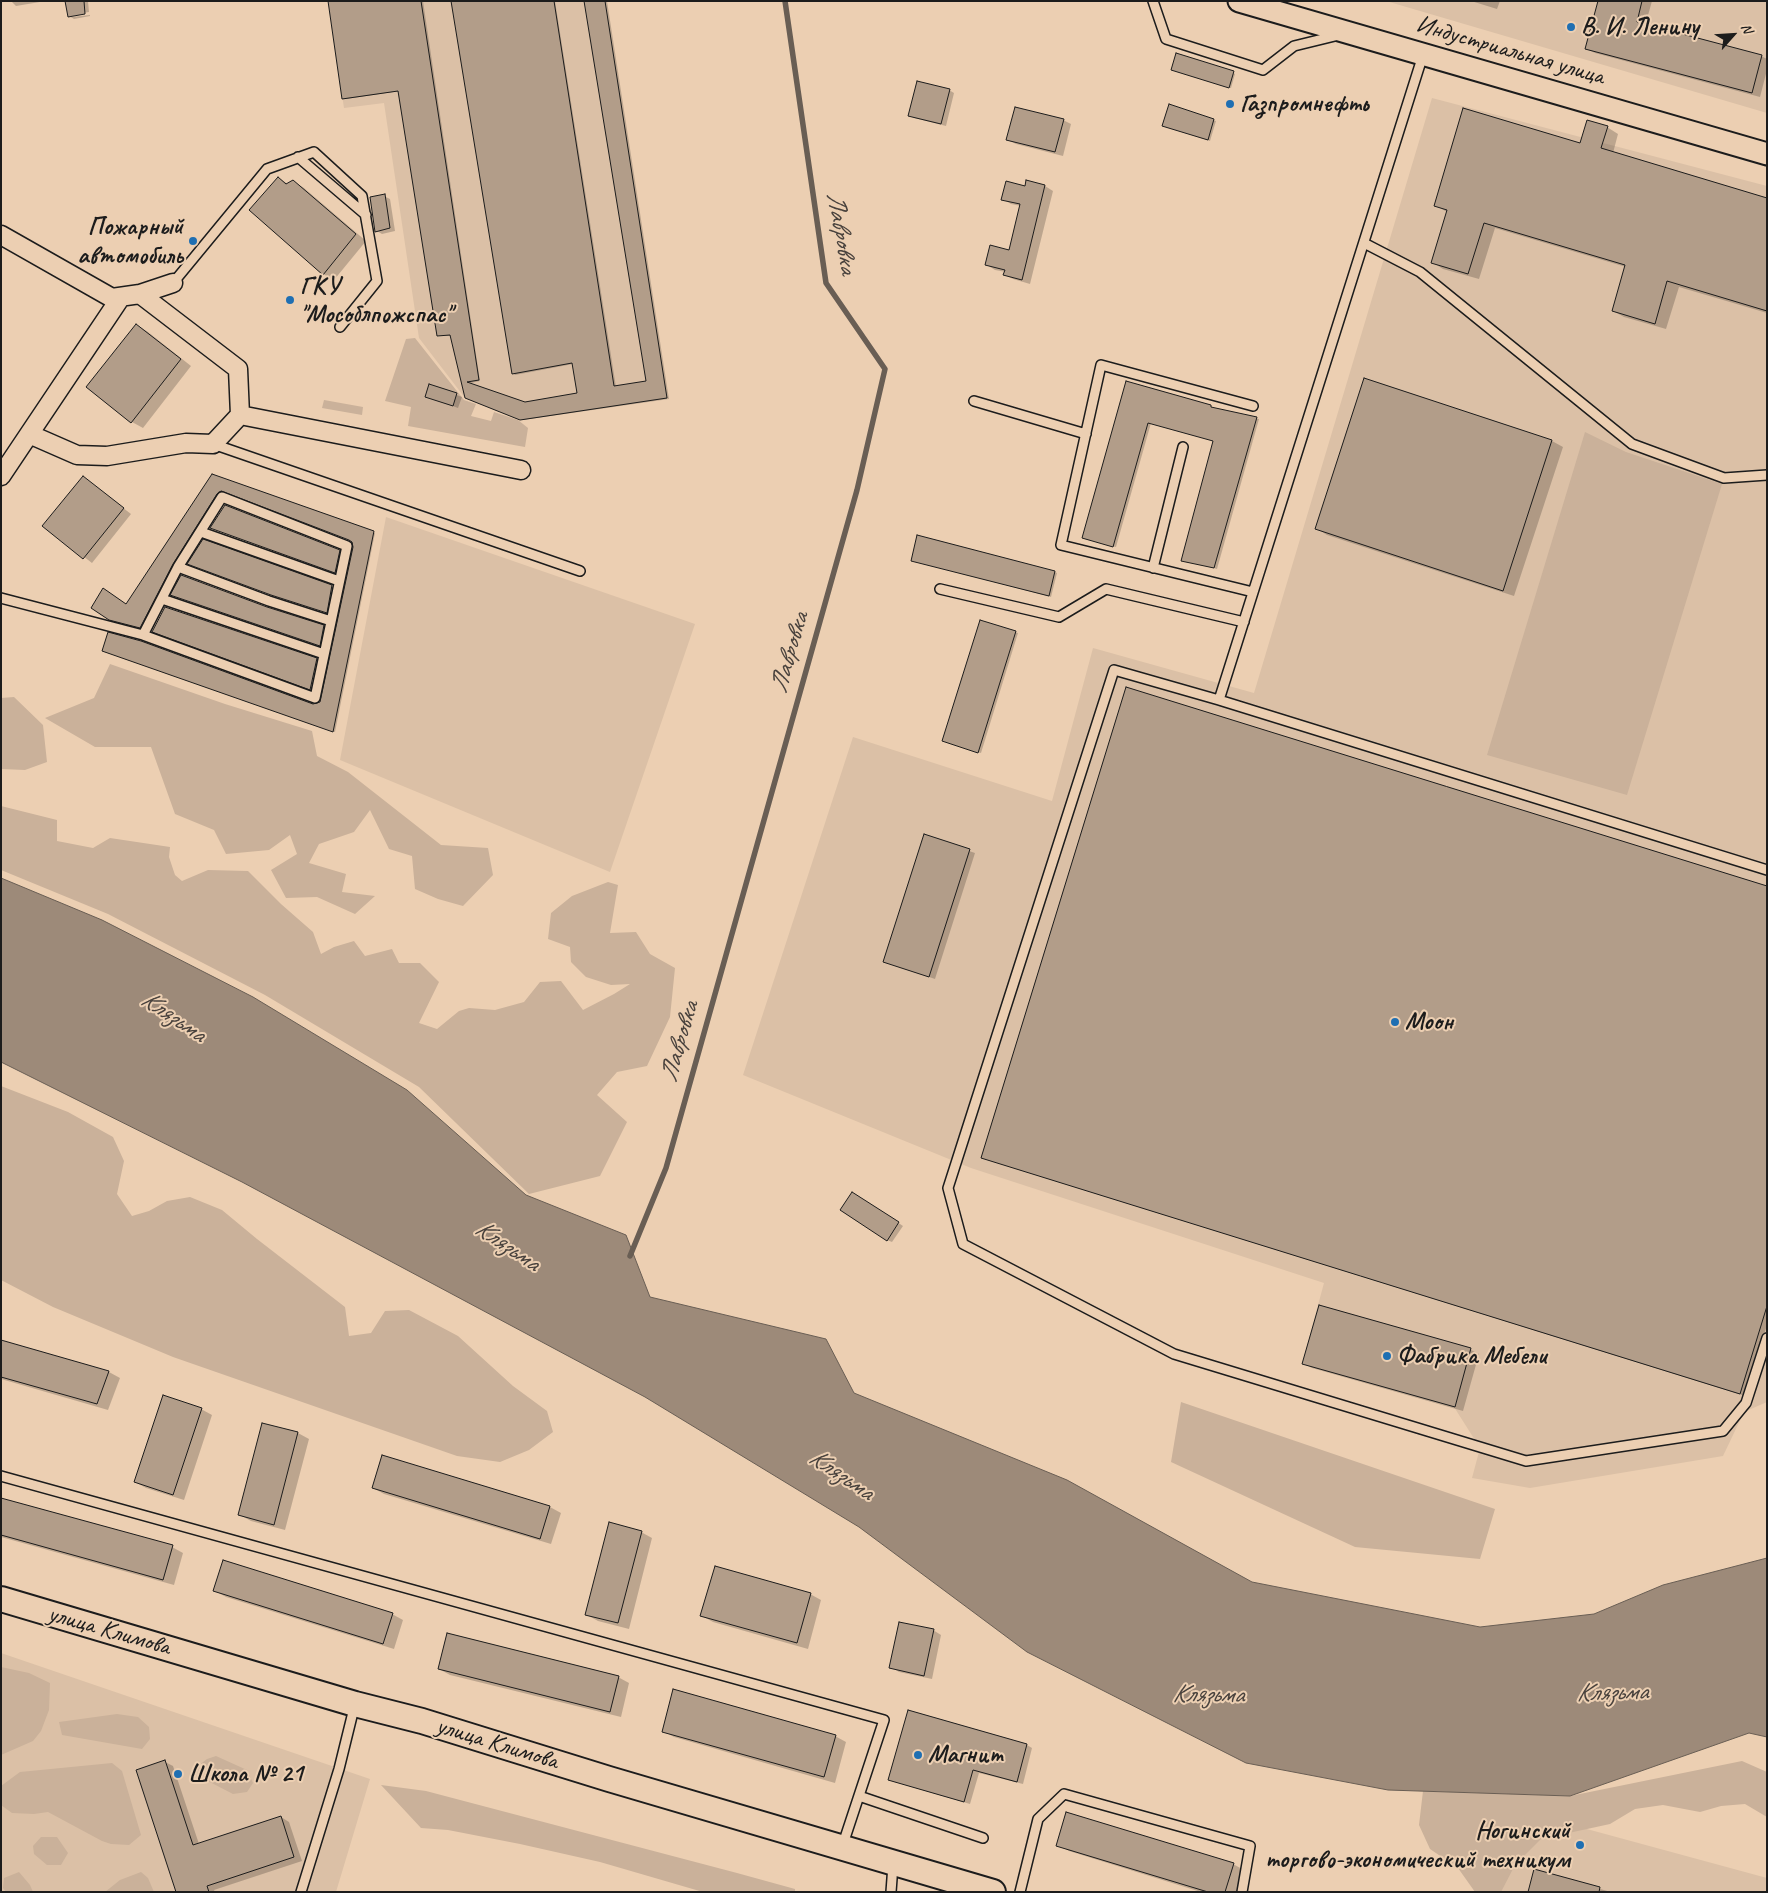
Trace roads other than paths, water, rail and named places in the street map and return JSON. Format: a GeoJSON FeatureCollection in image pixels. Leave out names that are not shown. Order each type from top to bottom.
{"type":"FeatureCollection","features":[{"type":"Feature","properties":{"kind":"main road","name":"улица Климова"},"geometry":{"type":"LineString","coordinates":[[1,1599],[355,1704],[422,1721],[993,1892]]}},
{"type":"Feature","properties":{"kind":"street","name":"Индустриальная улица"},"geometry":{"type":"LineString","coordinates":[[1239,1],[1344,33],[1767,154]]}},
{"type":"Feature","properties":{"kind":"street"},"geometry":{"type":"LineString","coordinates":[[1,235],[112,298],[140,294],[172,283]]}},
{"type":"Feature","properties":{"kind":"street"},"geometry":{"type":"LineString","coordinates":[[29,434],[77,455],[107,456],[186,443],[213,444],[240,415],[238,369],[140,294]]}},
{"type":"Feature","properties":{"kind":"street"},"geometry":{"type":"LineString","coordinates":[[1,476],[121,297]]}},
{"type":"Feature","properties":{"kind":"street"},"geometry":{"type":"LineString","coordinates":[[240,415],[521,470]]}},
{"type":"Feature","properties":{"kind":"lane"},"geometry":{"type":"LineString","coordinates":[[1153,1],[1166,39],[1263,70],[1294,46],[1344,33]]}},
{"type":"Feature","properties":{"kind":"lane"},"geometry":{"type":"LineString","coordinates":[[1219,700],[1423,55]]}},
{"type":"Feature","properties":{"kind":"lane"},"geometry":{"type":"LineString","coordinates":[[172,283],[267,169],[314,152],[362,196],[377,281],[340,327]]}},
{"type":"Feature","properties":{"kind":"lane"},"geometry":{"type":"LineString","coordinates":[[298,157],[366,215]]}},
{"type":"Feature","properties":{"kind":"lane"},"geometry":{"type":"LineString","coordinates":[[1364,243],[1420,272],[1632,444],[1724,478],[1767,475]]}},
{"type":"Feature","properties":{"kind":"lane"},"geometry":{"type":"LineString","coordinates":[[1253,406],[1101,365],[1061,545],[1253,592]]}},
{"type":"Feature","properties":{"kind":"lane"},"geometry":{"type":"LineString","coordinates":[[974,401],[1086,434]]}},
{"type":"Feature","properties":{"kind":"lane"},"geometry":{"type":"LineString","coordinates":[[213,444],[580,571]]}},
{"type":"Feature","properties":{"kind":"lane"},"geometry":{"type":"LineString","coordinates":[[1153,568],[1183,446]]}},
{"type":"Feature","properties":{"kind":"lane"},"geometry":{"type":"LineString","coordinates":[[1,598],[143,635],[314,698],[347,546],[222,497],[178,567],[143,635]]}},
{"type":"Feature","properties":{"kind":"lane"},"geometry":{"type":"LineString","coordinates":[[200,532],[339,581]]}},
{"type":"Feature","properties":{"kind":"lane"},"geometry":{"type":"LineString","coordinates":[[178,567],[269,601],[331,621]]}},
{"type":"Feature","properties":{"kind":"lane"},"geometry":{"type":"LineString","coordinates":[[940,589],[1060,617],[1106,589],[1244,622]]}},
{"type":"Feature","properties":{"kind":"lane"},"geometry":{"type":"LineString","coordinates":[[162,599],[324,654]]}},
{"type":"Feature","properties":{"kind":"lane"},"geometry":{"type":"LineString","coordinates":[[1767,870],[1219,700],[1114,670],[948,1188],[963,1244],[1174,1354],[1526,1461],[1723,1431],[1746,1403],[1767,1338]]}},
{"type":"Feature","properties":{"kind":"lane"},"geometry":{"type":"LineString","coordinates":[[1,1476],[884,1720],[842,1847]]}},
{"type":"Feature","properties":{"kind":"lane"},"geometry":{"type":"LineString","coordinates":[[301,1892],[339,1768],[355,1704]]}},
{"type":"Feature","properties":{"kind":"lane"},"geometry":{"type":"LineString","coordinates":[[1020,1892],[1038,1819],[1064,1794],[1250,1846],[1242,1892]]}},
{"type":"Feature","properties":{"kind":"lane"},"geometry":{"type":"LineString","coordinates":[[859,1796],[982,1838]]}},
{"type":"Feature","properties":{"kind":"lane"},"geometry":{"type":"LineString","coordinates":[[891,1892],[893,1862]]}},
{"type":"Feature","properties":{"kind":"water","name":"Клязьма"},"geometry":{"type":"Polygon","coordinates":[[[1,878],[102,920],[253,997],[407,1090],[526,1195],[626,1235],[650,1297],[826,1339],[854,1393],[1067,1480],[1252,1582],[1480,1627],[1594,1614],[1663,1585],[1767,1558],[1767,1737],[1749,1733],[1570,1796],[1388,1790],[1246,1763],[1027,1652],[859,1527],[645,1397],[242,1182],[1,1062],[1,878]]]}},
{"type":"Feature","properties":{"kind":"waterway","name":"Лавровка"},"geometry":{"type":"LineString","coordinates":[[630,1256],[666,1168],[857,490],[885,369],[826,283],[785,1]]}},
{"type":"Feature","properties":{"kind":"place","name":"В. И. Ленину"},"geometry":{"type":"Point","coordinates":[1571,27]}},
{"type":"Feature","properties":{"kind":"place","name":"Газпромнефть"},"geometry":{"type":"Point","coordinates":[1230,104]}},
{"type":"Feature","properties":{"kind":"place","name":"Пожарный автомобиль"},"geometry":{"type":"Point","coordinates":[193,241]}},
{"type":"Feature","properties":{"kind":"place","name":"ГКУ \"Мособлпожспас\""},"geometry":{"type":"Point","coordinates":[290,300]}},
{"type":"Feature","properties":{"kind":"place","name":"Моон"},"geometry":{"type":"Point","coordinates":[1395,1022]}},
{"type":"Feature","properties":{"kind":"place","name":"Фабрика Мебели"},"geometry":{"type":"Point","coordinates":[1387,1356]}},
{"type":"Feature","properties":{"kind":"place","name":"Магнит"},"geometry":{"type":"Point","coordinates":[918,1755]}},
{"type":"Feature","properties":{"kind":"place","name":"Школа № 21"},"geometry":{"type":"Point","coordinates":[178,1774]}},
{"type":"Feature","properties":{"kind":"place","name":"Ногинский торгово-экономический техникум"},"geometry":{"type":"Point","coordinates":[1580,1845]}}]}
